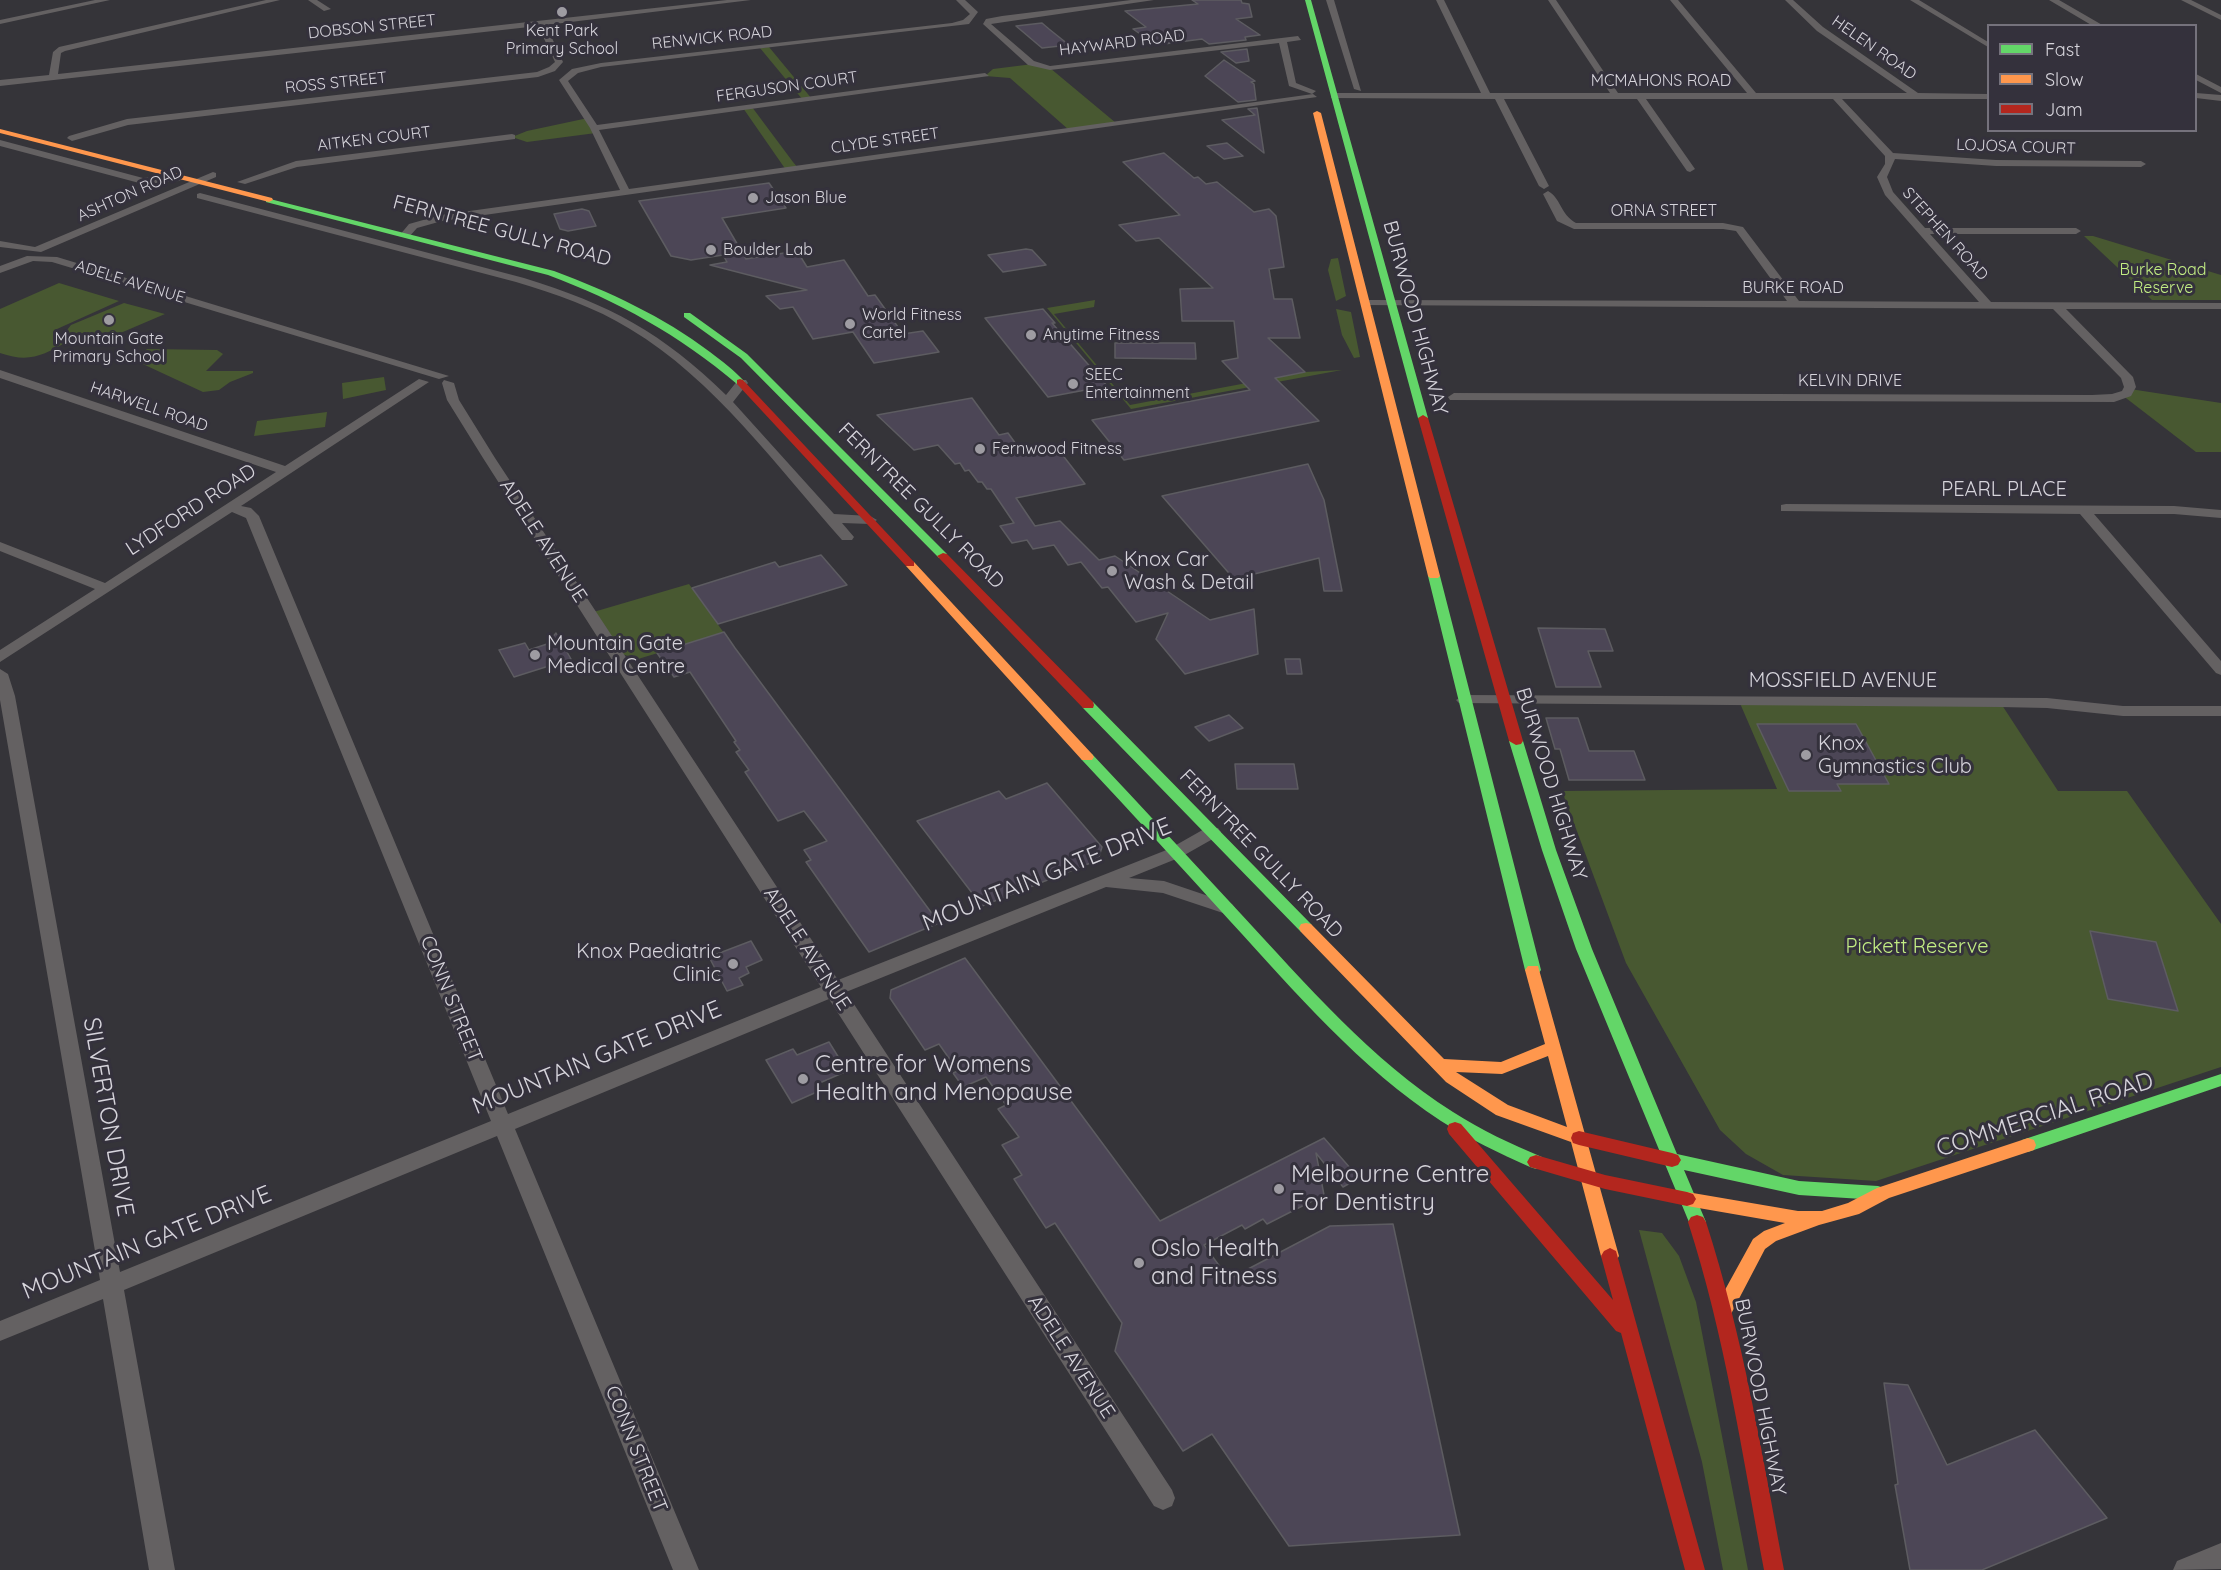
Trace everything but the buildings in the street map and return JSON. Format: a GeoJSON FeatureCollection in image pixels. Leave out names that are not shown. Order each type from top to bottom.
{"type":"FeatureCollection","features":[{"type":"Feature","properties":{"kind":"main road","name":"BURWOOD HIGHWAY"},"geometry":{"type":"LineString","coordinates":[[1308,0],[1446,502],[1462,547],[1565,900],[1598,987],[1700,1230],[1724,1308],[1734,1349],[1774,1570]]}},
{"type":"Feature","properties":{"kind":"main road"},"geometry":{"type":"LineString","coordinates":[[1294,21],[1300,44]]}},
{"type":"Feature","properties":{"kind":"main road"},"geometry":{"type":"LineString","coordinates":[[1307,71],[1553,1047],[1634,1338],[1695,1570]]}},
{"type":"Feature","properties":{"kind":"main road"},"geometry":{"type":"LineString","coordinates":[[1312,94],[1334,96]]}},
{"type":"Feature","properties":{"kind":"main road","name":"FERNTREE GULLY ROAD"},"geometry":{"type":"LineString","coordinates":[[0,120],[242,182],[442,245],[551,273],[601,291],[664,320],[709,353],[742,383],[1175,853],[1340,1028],[1437,1109],[1500,1146],[1548,1166],[1589,1179],[1687,1199]]}},
{"type":"Feature","properties":{"kind":"main road","name":"FERNTREE GULLY ROAD"},"geometry":{"type":"LineString","coordinates":[[0,131],[226,190],[404,232],[429,230],[598,276]]}},
{"type":"Feature","properties":{"kind":"main road","name":"FERNTREE GULLY ROAD"},"geometry":{"type":"LineString","coordinates":[[674,308],[707,328],[744,356],[856,467],[1438,1065],[1464,1088],[1492,1106],[1541,1128],[1672,1160]]}},
{"type":"Feature","properties":{"kind":"main road"},"geometry":{"type":"LineString","coordinates":[[827,474],[856,467]]}},
{"type":"Feature","properties":{"kind":"main road"},"geometry":{"type":"LineString","coordinates":[[1438,1065],[1502,1068],[1553,1047]]}},
{"type":"Feature","properties":{"kind":"main road","name":"COMMERCIAL ROAD"},"geometry":{"type":"LineString","coordinates":[[1687,1199],[1815,1219],[1846,1212],[1883,1193],[2221,1080]]}},
{"type":"Feature","properties":{"kind":"main road"},"geometry":{"type":"LineString","coordinates":[[1437,1109],[1634,1338]]}},
{"type":"Feature","properties":{"kind":"main road","name":"COMMERCIAL ROAD"},"geometry":{"type":"LineString","coordinates":[[1672,1160],[1811,1191],[1839,1194],[1883,1193]]}},
{"type":"Feature","properties":{"kind":"main road"},"geometry":{"type":"LineString","coordinates":[[1724,1308],[1759,1244],[1770,1236],[1815,1219]]}},
{"type":"Feature","properties":{"kind":"street"},"geometry":{"type":"LineString","coordinates":[[0,20],[87,0]]}},
{"type":"Feature","properties":{"kind":"street"},"geometry":{"type":"LineString","coordinates":[[0,20],[106,0]]}},
{"type":"Feature","properties":{"kind":"street"},"geometry":{"type":"LineString","coordinates":[[230,0],[246,7]]}},
{"type":"Feature","properties":{"kind":"street"},"geometry":{"type":"LineString","coordinates":[[53,77],[56,49],[276,0]]}},
{"type":"Feature","properties":{"kind":"street"},"geometry":{"type":"LineString","coordinates":[[312,0],[327,9]]}},
{"type":"Feature","properties":{"kind":"street","name":"DOBSON STREET"},"geometry":{"type":"LineString","coordinates":[[0,83],[747,0]]}},
{"type":"Feature","properties":{"kind":"street","name":"RENWICK ROAD"},"geometry":{"type":"LineString","coordinates":[[626,193],[594,128],[562,81],[575,71],[612,64],[952,25],[969,20],[974,15],[974,12],[960,0]]}},
{"type":"Feature","properties":{"kind":"street","name":"HAYWARD ROAD"},"geometry":{"type":"LineString","coordinates":[[1150,0],[997,19],[987,24],[1031,63],[1050,68],[1282,39],[1300,44]]}},
{"type":"Feature","properties":{"kind":"street"},"geometry":{"type":"LineString","coordinates":[[1330,0],[1358,89]]}},
{"type":"Feature","properties":{"kind":"street"},"geometry":{"type":"LineString","coordinates":[[1440,0],[1486,95]]}},
{"type":"Feature","properties":{"kind":"street"},"geometry":{"type":"LineString","coordinates":[[1552,0],[1615,95]]}},
{"type":"Feature","properties":{"kind":"street"},"geometry":{"type":"LineString","coordinates":[[1674,0],[1754,96]]}},
{"type":"Feature","properties":{"kind":"street","name":"HELEN ROAD"},"geometry":{"type":"LineString","coordinates":[[1788,0],[1820,29],[1916,96]]}},
{"type":"Feature","properties":{"kind":"street"},"geometry":{"type":"LineString","coordinates":[[1914,0],[1987,44]]}},
{"type":"Feature","properties":{"kind":"street"},"geometry":{"type":"LineString","coordinates":[[2053,0],[2096,24]]}},
{"type":"Feature","properties":{"kind":"street"},"geometry":{"type":"LineString","coordinates":[[2185,0],[2221,18]]}},
{"type":"Feature","properties":{"kind":"street","name":"ROSS STREET"},"geometry":{"type":"LineString","coordinates":[[72,138],[127,122],[538,74],[552,69],[559,62],[541,23]]}},
{"type":"Feature","properties":{"kind":"street"},"geometry":{"type":"LineString","coordinates":[[1282,39],[1292,84],[1312,94]]}},
{"type":"Feature","properties":{"kind":"street","name":"FERGUSON COURT"},"geometry":{"type":"LineString","coordinates":[[594,128],[985,76]]}},
{"type":"Feature","properties":{"kind":"street"},"geometry":{"type":"LineString","coordinates":[[2197,78],[2219,93]]}},
{"type":"Feature","properties":{"kind":"street"},"geometry":{"type":"LineString","coordinates":[[2197,96],[2219,93]]}},
{"type":"Feature","properties":{"kind":"street","name":"CLYDE STREET"},"geometry":{"type":"LineString","coordinates":[[363,238],[404,232],[428,220],[1312,94]]}},
{"type":"Feature","properties":{"kind":"street","name":"ORNA STREET"},"geometry":{"type":"LineString","coordinates":[[1498,95],[1563,226],[1739,226],[1795,304]]}},
{"type":"Feature","properties":{"kind":"street","name":"MCMAHONS ROAD"},"geometry":{"type":"LineString","coordinates":[[1334,96],[1987,96]]}},
{"type":"Feature","properties":{"kind":"street"},"geometry":{"type":"LineString","coordinates":[[1639,96],[1690,169]]}},
{"type":"Feature","properties":{"kind":"street"},"geometry":{"type":"LineString","coordinates":[[1835,96],[1890,156]]}},
{"type":"Feature","properties":{"kind":"street","name":"AITKEN COURT"},"geometry":{"type":"LineString","coordinates":[[242,182],[296,164],[512,137]]}},
{"type":"Feature","properties":{"kind":"street","name":"FERNTREE GULLY ROAD"},"geometry":{"type":"LineString","coordinates":[[0,143],[143,181],[164,190]]}},
{"type":"Feature","properties":{"kind":"street","name":"LOJOSA COURT"},"geometry":{"type":"LineString","coordinates":[[1890,156],[1996,164],[2141,164]]}},
{"type":"Feature","properties":{"kind":"street","name":"STEPHEN ROAD"},"geometry":{"type":"LineString","coordinates":[[1890,156],[1890,164],[1882,177],[1888,193],[1989,306]]}},
{"type":"Feature","properties":{"kind":"street","name":"ASHTON ROAD"},"geometry":{"type":"LineString","coordinates":[[2,269],[37,255],[164,190],[213,175]]}},
{"type":"Feature","properties":{"kind":"street","name":"FERNTREE GULLY ROAD"},"geometry":{"type":"LineString","coordinates":[[143,181],[179,178]]}},
{"type":"Feature","properties":{"kind":"street"},"geometry":{"type":"LineString","coordinates":[[164,190],[226,190]]}},
{"type":"Feature","properties":{"kind":"street"},"geometry":{"type":"LineString","coordinates":[[215,200],[226,190]]}},
{"type":"Feature","properties":{"kind":"street"},"geometry":{"type":"LineString","coordinates":[[200,196],[444,260],[572,297],[616,316],[672,352],[726,404],[847,537]]}},
{"type":"Feature","properties":{"kind":"street","name":"CLYDE STREET"},"geometry":{"type":"LineString","coordinates":[[429,230],[462,216]]}},
{"type":"Feature","properties":{"kind":"street"},"geometry":{"type":"LineString","coordinates":[[1922,231],[2076,231]]}},
{"type":"Feature","properties":{"kind":"street","name":"ADELE AVENUE"},"geometry":{"type":"LineString","coordinates":[[0,244],[413,367],[453,400],[1163,1498]]}},
{"type":"Feature","properties":{"kind":"street"},"geometry":{"type":"LineString","coordinates":[[442,245],[444,260]]}},
{"type":"Feature","properties":{"kind":"street","name":"BURKE ROAD"},"geometry":{"type":"LineString","coordinates":[[1365,303],[2221,306]]}},
{"type":"Feature","properties":{"kind":"street","name":"KELVIN DRIVE"},"geometry":{"type":"LineString","coordinates":[[1454,397],[2092,399],[2114,398],[2127,393],[2130,387],[2127,377],[2057,306]]}},
{"type":"Feature","properties":{"kind":"street"},"geometry":{"type":"LineString","coordinates":[[672,352],[709,353]]}},
{"type":"Feature","properties":{"kind":"street","name":"HARWELL ROAD"},"geometry":{"type":"LineString","coordinates":[[0,374],[287,471]]}},
{"type":"Feature","properties":{"kind":"street","name":"LYDFORD ROAD"},"geometry":{"type":"LineString","coordinates":[[0,657],[404,397],[435,383]]}},
{"type":"Feature","properties":{"kind":"street"},"geometry":{"type":"LineString","coordinates":[[726,404],[742,383]]}},
{"type":"Feature","properties":{"kind":"street","name":"CONN STREET"},"geometry":{"type":"LineString","coordinates":[[232,508],[246,511],[252,516],[686,1570]]}},
{"type":"Feature","properties":{"kind":"street","name":"PEARL PLACE"},"geometry":{"type":"LineString","coordinates":[[1786,508],[2174,510],[2221,514]]}},
{"type":"Feature","properties":{"kind":"street"},"geometry":{"type":"LineString","coordinates":[[2084,510],[2221,670]]}},
{"type":"Feature","properties":{"kind":"street"},"geometry":{"type":"LineString","coordinates":[[829,518],[870,520]]}},
{"type":"Feature","properties":{"kind":"street"},"geometry":{"type":"LineString","coordinates":[[0,546],[105,588]]}},
{"type":"Feature","properties":{"kind":"street"},"geometry":{"type":"LineString","coordinates":[[2201,646],[2221,646]]}},
{"type":"Feature","properties":{"kind":"street","name":"SILVERTON DRIVE"},"geometry":{"type":"LineString","coordinates":[[0,674],[7,696],[162,1570]]}},
{"type":"Feature","properties":{"kind":"street","name":"MOSSFIELD AVENUE"},"geometry":{"type":"LineString","coordinates":[[1464,700],[2012,702],[2047,703],[2123,711],[2221,711]]}},
{"type":"Feature","properties":{"kind":"street","name":"MOUNTAIN GATE DRIVE"},"geometry":{"type":"LineString","coordinates":[[0,1330],[833,989],[1175,853],[1212,832]]}},
{"type":"Feature","properties":{"kind":"street"},"geometry":{"type":"LineString","coordinates":[[1102,882],[1164,887],[1227,908]]}},
{"type":"Feature","properties":{"kind":"street"},"geometry":{"type":"LineString","coordinates":[[2186,1570],[2221,1556]]}},
{"type":"Feature","properties":{"kind":"green space"},"geometry":{"type":"Polygon","coordinates":[[[769,47],[812,99],[803,100],[760,48],[769,47]]]}},
{"type":"Feature","properties":{"kind":"green space"},"geometry":{"type":"Polygon","coordinates":[[[1033,64],[1050,68],[1116,123],[1069,130],[1010,78],[985,76],[993,69],[1033,64]]]}},
{"type":"Feature","properties":{"kind":"green space"},"geometry":{"type":"Polygon","coordinates":[[[752,107],[798,168],[786,170],[743,108],[752,107]]]}},
{"type":"Feature","properties":{"kind":"green space"},"geometry":{"type":"Polygon","coordinates":[[[588,118],[596,133],[527,142],[512,137],[527,131],[588,118]]]}},
{"type":"Feature","properties":{"kind":"green space","name":"Burke Road Reserve"},"geometry":{"type":"Polygon","coordinates":[[[2084,236],[2093,236],[2221,275],[2221,300],[2152,300],[2084,236]]]}},
{"type":"Feature","properties":{"kind":"green space"},"geometry":{"type":"Polygon","coordinates":[[[1338,258],[1346,296],[1336,301],[1328,270],[1331,259],[1338,258]]]}},
{"type":"Feature","properties":{"kind":"green space"},"geometry":{"type":"Polygon","coordinates":[[[59,283],[119,301],[57,329],[68,341],[50,351],[27,358],[0,353],[0,309],[59,283]]]}},
{"type":"Feature","properties":{"kind":"green space"},"geometry":{"type":"Polygon","coordinates":[[[1095,300],[1094,307],[1054,314],[1130,405],[1305,372],[1342,370],[1131,409],[1047,308],[1095,300]]]}},
{"type":"Feature","properties":{"kind":"green space"},"geometry":{"type":"Polygon","coordinates":[[[124,303],[165,314],[97,343],[73,337],[67,330],[71,325],[124,303]]]}},
{"type":"Feature","properties":{"kind":"green space"},"geometry":{"type":"Polygon","coordinates":[[[1336,309],[1351,312],[1360,357],[1354,358],[1342,335],[1336,309]]]}},
{"type":"Feature","properties":{"kind":"green space"},"geometry":{"type":"Polygon","coordinates":[[[147,349],[217,350],[223,354],[206,371],[253,371],[253,373],[230,382],[219,390],[203,392],[132,359],[140,356],[147,349]]]}},
{"type":"Feature","properties":{"kind":"green space"},"geometry":{"type":"Polygon","coordinates":[[[384,377],[386,390],[343,399],[342,383],[384,377]]]}},
{"type":"Feature","properties":{"kind":"green space"},"geometry":{"type":"Polygon","coordinates":[[[2130,389],[2221,403],[2221,452],[2196,452],[2122,395],[2130,389]]]}},
{"type":"Feature","properties":{"kind":"green space"},"geometry":{"type":"Polygon","coordinates":[[[327,412],[325,427],[254,436],[257,421],[327,412]]]}},
{"type":"Feature","properties":{"kind":"green space"},"geometry":{"type":"Polygon","coordinates":[[[689,584],[724,633],[638,659],[615,652],[590,613],[689,584]]]}},
{"type":"Feature","properties":{"kind":"green space","name":"Pickett Reserve"},"geometry":{"type":"Polygon","coordinates":[[[1739,701],[2000,702],[2058,791],[2127,791],[2221,924],[2221,1067],[1876,1181],[1783,1175],[1746,1154],[1720,1130],[1626,963],[1562,791],[1777,789],[1739,701]]]}},
{"type":"Feature","properties":{"kind":"green space"},"geometry":{"type":"Polygon","coordinates":[[[1639,1230],[1662,1233],[1679,1256],[1696,1302],[1748,1570],[1723,1570],[1702,1462],[1639,1230]]]}},
{"type":"Feature","properties":{"kind":"traffic: fast"},"geometry":{"type":"LineString","coordinates":[[1308,0],[1423,418]]}},
{"type":"Feature","properties":{"kind":"traffic: fast"},"geometry":{"type":"LineString","coordinates":[[269,200],[551,273],[578,283],[628,305],[674,331],[740,382]]}},
{"type":"Feature","properties":{"kind":"traffic: fast"},"geometry":{"type":"LineString","coordinates":[[687,315],[744,356],[943,556]]}},
{"type":"Feature","properties":{"kind":"traffic: fast"},"geometry":{"type":"LineString","coordinates":[[1434,576],[1533,970]]}},
{"type":"Feature","properties":{"kind":"traffic: fast"},"geometry":{"type":"LineString","coordinates":[[1088,705],[1306,928]]}},
{"type":"Feature","properties":{"kind":"traffic: fast"},"geometry":{"type":"LineString","coordinates":[[1516,741],[1549,850],[1584,949],[1697,1222]]}},
{"type":"Feature","properties":{"kind":"traffic: fast"},"geometry":{"type":"LineString","coordinates":[[1087,757],[1294,982],[1367,1054],[1405,1087],[1446,1116],[1490,1142],[1536,1162]]}},
{"type":"Feature","properties":{"kind":"traffic: fast"},"geometry":{"type":"LineString","coordinates":[[2028,1145],[2221,1080]]}},
{"type":"Feature","properties":{"kind":"traffic: fast"},"geometry":{"type":"LineString","coordinates":[[1672,1160],[1799,1188],[1878,1193]]}},
{"type":"Feature","properties":{"kind":"traffic: slow"},"geometry":{"type":"LineString","coordinates":[[1317,113],[1434,576]]}},
{"type":"Feature","properties":{"kind":"traffic: slow"},"geometry":{"type":"LineString","coordinates":[[0,131],[269,200]]}},
{"type":"Feature","properties":{"kind":"traffic: slow"},"geometry":{"type":"LineString","coordinates":[[910,564],[1087,757]]}},
{"type":"Feature","properties":{"kind":"traffic: slow"},"geometry":{"type":"LineString","coordinates":[[1306,928],[1452,1078],[1502,1110],[1579,1138]]}},
{"type":"Feature","properties":{"kind":"traffic: slow"},"geometry":{"type":"LineString","coordinates":[[1533,970],[1610,1256]]}},
{"type":"Feature","properties":{"kind":"traffic: slow"},"geometry":{"type":"LineString","coordinates":[[1438,1065],[1502,1068],[1553,1047]]}},
{"type":"Feature","properties":{"kind":"traffic: slow"},"geometry":{"type":"LineString","coordinates":[[1687,1199],[1798,1218],[1822,1218],[1853,1209],[1883,1193],[2028,1145]]}},
{"type":"Feature","properties":{"kind":"traffic: slow"},"geometry":{"type":"LineString","coordinates":[[1724,1308],[1759,1244],[1770,1236],[1813,1220]]}},
{"type":"Feature","properties":{"kind":"traffic: jam"},"geometry":{"type":"LineString","coordinates":[[740,382],[910,564]]}},
{"type":"Feature","properties":{"kind":"traffic: jam"},"geometry":{"type":"LineString","coordinates":[[1423,418],[1516,741]]}},
{"type":"Feature","properties":{"kind":"traffic: jam"},"geometry":{"type":"LineString","coordinates":[[943,556],[1088,705]]}},
{"type":"Feature","properties":{"kind":"traffic: jam"},"geometry":{"type":"LineString","coordinates":[[1455,1129],[1623,1325]]}},
{"type":"Feature","properties":{"kind":"traffic: jam"},"geometry":{"type":"LineString","coordinates":[[1579,1138],[1672,1160]]}},
{"type":"Feature","properties":{"kind":"traffic: jam"},"geometry":{"type":"LineString","coordinates":[[1536,1162],[1605,1182],[1687,1199]]}},
{"type":"Feature","properties":{"kind":"traffic: jam"},"geometry":{"type":"LineString","coordinates":[[1697,1222],[1711,1265],[1733,1351],[1774,1570]]}},
{"type":"Feature","properties":{"kind":"traffic: jam"},"geometry":{"type":"LineString","coordinates":[[1610,1256],[1695,1570]]}},
{"type":"Feature","properties":{"kind":"place","name":"Kent Park Primary School"},"geometry":{"type":"Point","coordinates":[562,12]}},
{"type":"Feature","properties":{"kind":"place","name":"Jason Blue"},"geometry":{"type":"Point","coordinates":[753,198]}},
{"type":"Feature","properties":{"kind":"place","name":"Boulder Lab"},"geometry":{"type":"Point","coordinates":[711,250]}},
{"type":"Feature","properties":{"kind":"place","name":"Mountain Gate Primary School"},"geometry":{"type":"Point","coordinates":[109,320]}},
{"type":"Feature","properties":{"kind":"place","name":"World Fitness Cartel"},"geometry":{"type":"Point","coordinates":[850,324]}},
{"type":"Feature","properties":{"kind":"place","name":"Anytime Fitness"},"geometry":{"type":"Point","coordinates":[1031,335]}},
{"type":"Feature","properties":{"kind":"place","name":"SEEC Entertainment"},"geometry":{"type":"Point","coordinates":[1073,384]}},
{"type":"Feature","properties":{"kind":"place","name":"Fernwood Fitness"},"geometry":{"type":"Point","coordinates":[980,449]}},
{"type":"Feature","properties":{"kind":"place","name":"Knox Car Wash & Detail"},"geometry":{"type":"Point","coordinates":[1112,571]}},
{"type":"Feature","properties":{"kind":"place","name":"Mountain Gate Medical Centre"},"geometry":{"type":"Point","coordinates":[535,655]}},
{"type":"Feature","properties":{"kind":"place","name":"Knox Gymnastics Club"},"geometry":{"type":"Point","coordinates":[1806,755]}},
{"type":"Feature","properties":{"kind":"place","name":"Knox Paediatric Clinic"},"geometry":{"type":"Point","coordinates":[733,964]}},
{"type":"Feature","properties":{"kind":"place","name":"Centre for Womens Health and Menopause"},"geometry":{"type":"Point","coordinates":[803,1079]}},
{"type":"Feature","properties":{"kind":"place","name":"Melbourne Centre For Dentistry"},"geometry":{"type":"Point","coordinates":[1279,1189]}},
{"type":"Feature","properties":{"kind":"place","name":"Oslo Health and Fitness"},"geometry":{"type":"Point","coordinates":[1139,1263]}}]}
